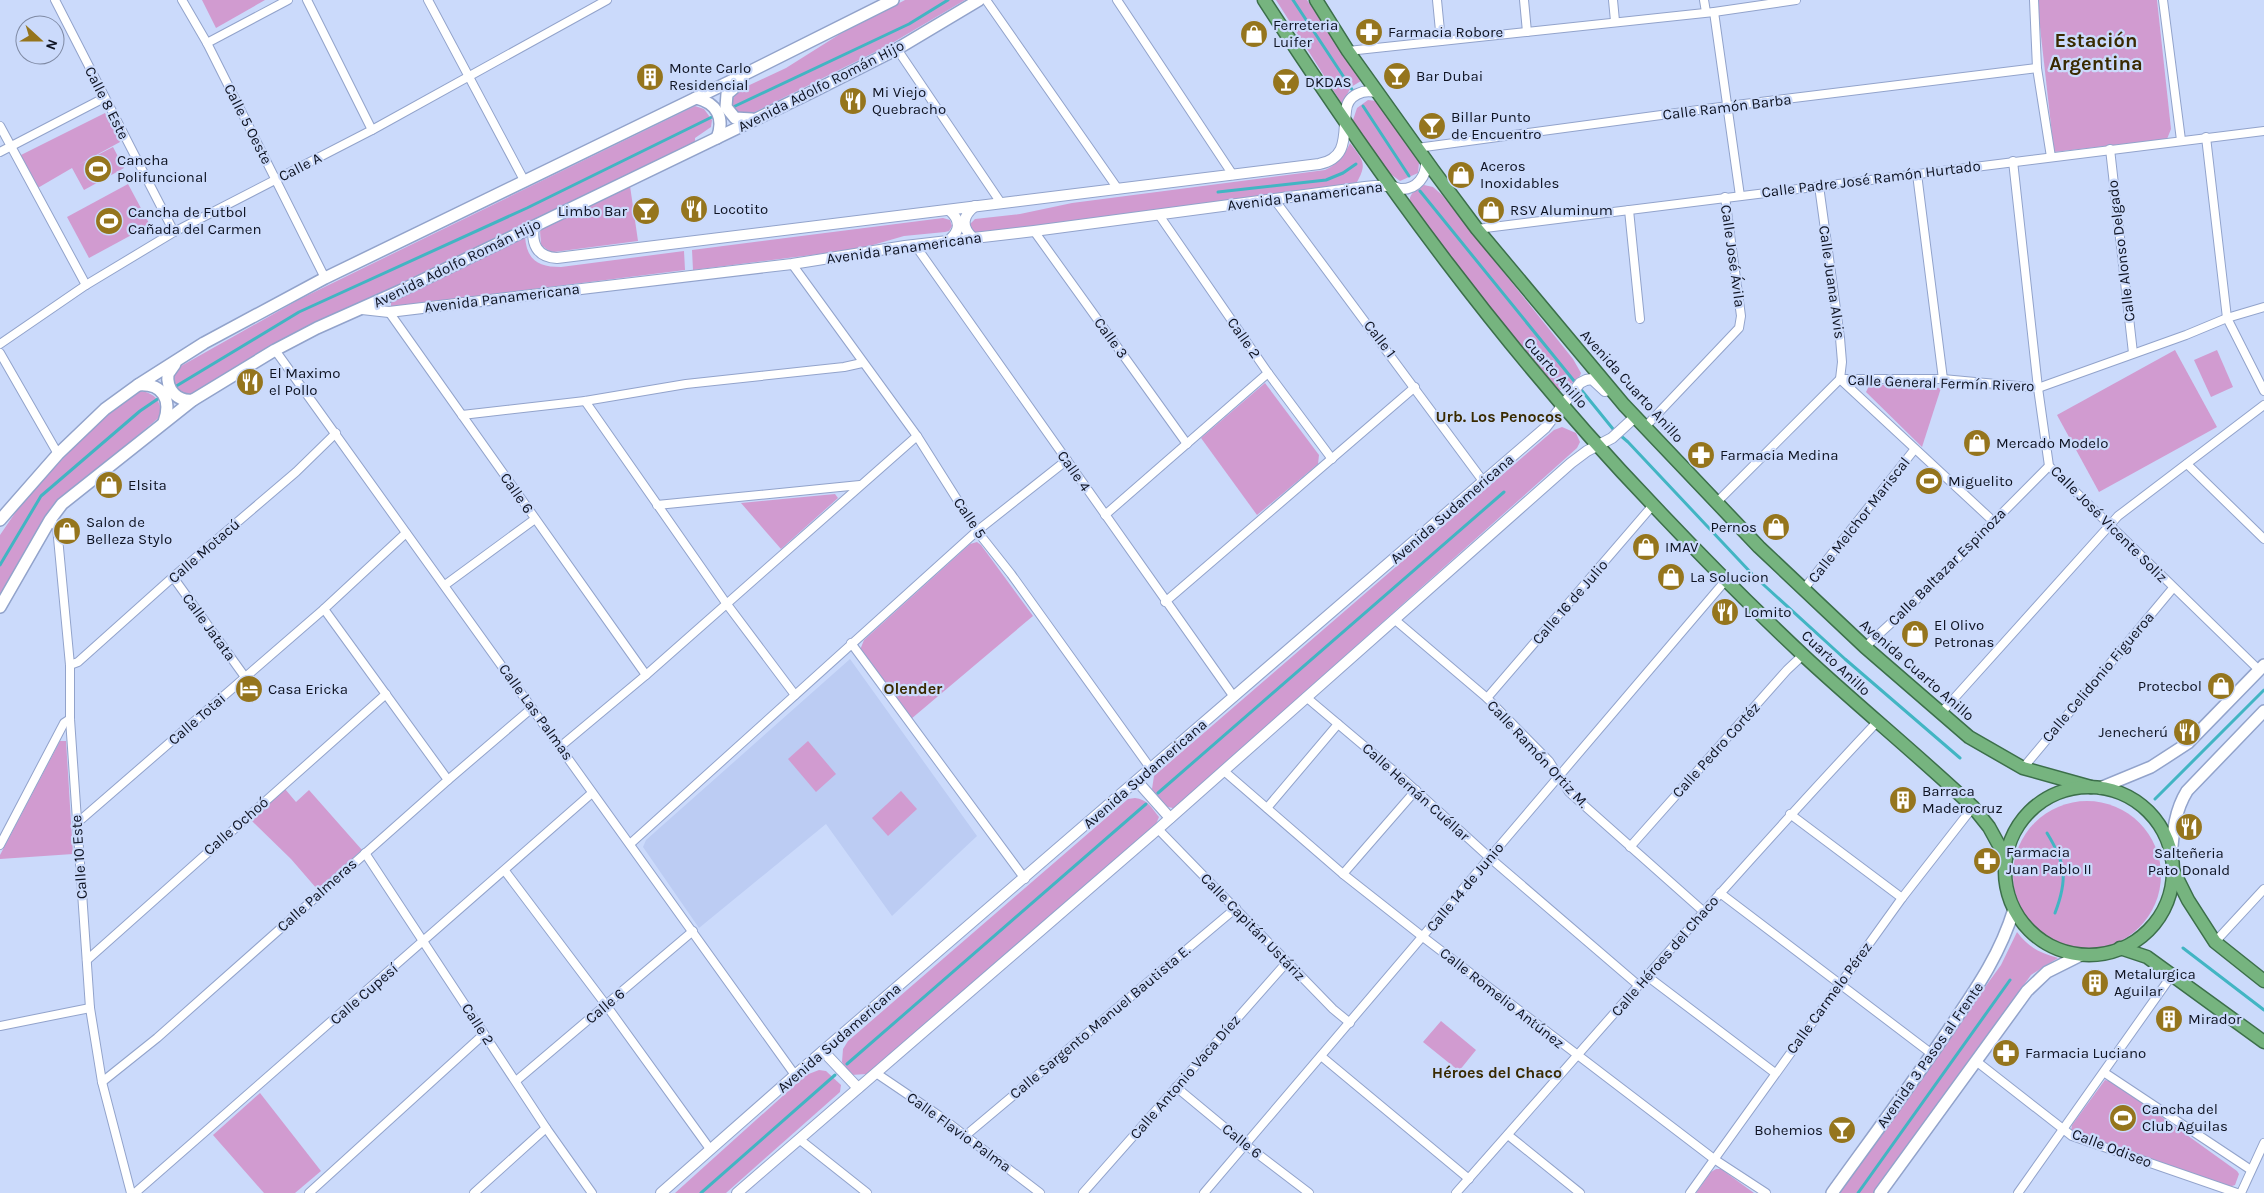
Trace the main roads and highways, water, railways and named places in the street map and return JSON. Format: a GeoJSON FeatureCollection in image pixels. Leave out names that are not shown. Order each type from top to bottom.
{"type":"FeatureCollection","features":[{"type":"Feature","properties":{"kind":"highway","name":"Cuarto Anillo"},"geometry":{"type":"LineString","coordinates":[[1264,0],[1390,186],[1501,334],[1563,406],[1653,505],[1726,580],[1803,655],[1973,807],[1989,827],[2006,858]]}},
{"type":"Feature","properties":{"kind":"highway","name":"Avenida Cuarto Anillo"},"geometry":{"type":"LineString","coordinates":[[1316,0],[1348,51],[1426,160],[1478,229],[1624,405],[1632,420],[1645,427],[1716,503],[1803,590],[1865,647],[1969,737],[2023,768],[2095,788]]}},
{"type":"Feature","properties":{"kind":"highway"},"geometry":{"type":"LineString","coordinates":[[2172,863],[2170,891],[2161,913],[2140,936],[2120,948],[2101,954],[2081,954],[2064,951],[2042,940],[2029,930],[2014,909],[2006,884],[2006,858],[2014,834],[2034,807],[2056,794],[2072,789],[2095,788],[2126,796],[2147,811],[2163,833],[2172,863],[2188,900],[2215,942],[2264,981]]}},
{"type":"Feature","properties":{"kind":"highway"},"geometry":{"type":"LineString","coordinates":[[2120,948],[2147,957],[2264,1042]]}},
{"type":"Feature","properties":{"kind":"main road"},"geometry":{"type":"LineString","coordinates":[[0,520],[58,454],[105,409],[204,343],[325,278],[699,99],[893,0]]}},
{"type":"Feature","properties":{"kind":"main road","name":"Avenida Adolfo Román Hijo"},"geometry":{"type":"LineString","coordinates":[[0,607],[50,520],[76,492],[191,400],[275,350],[317,328],[362,309],[897,49],[979,0]]}},
{"type":"Feature","properties":{"kind":"main road"},"geometry":{"type":"LineString","coordinates":[[755,119],[742,120],[732,116],[726,107],[727,94],[730,89],[784,60],[796,49]]}},
{"type":"Feature","properties":{"kind":"main road"},"geometry":{"type":"LineString","coordinates":[[699,99],[711,104],[720,115],[721,124],[718,136]]}},
{"type":"Feature","properties":{"kind":"main road"},"geometry":{"type":"LineString","coordinates":[[191,400],[175,395],[169,386],[167,376],[175,364],[195,352],[204,343]]}},
{"type":"Feature","properties":{"kind":"main road"},"geometry":{"type":"LineString","coordinates":[[142,384],[158,389],[164,396],[168,404],[166,419]]}},
{"type":"Feature","properties":{"kind":"main road"},"geometry":{"type":"LineString","coordinates":[[2095,788],[2150,767],[2188,743],[2261,667]]}},
{"type":"Feature","properties":{"kind":"main road"},"geometry":{"type":"LineString","coordinates":[[2172,863],[2176,817],[2180,803],[2188,791],[2264,710]]}},
{"type":"Feature","properties":{"kind":"main road","name":"Avenida 3 Pasos al Frente"},"geometry":{"type":"LineString","coordinates":[[1832,1193],[1932,1054],[1996,957],[2014,909]]}},
{"type":"Feature","properties":{"kind":"main road"},"geometry":{"type":"LineString","coordinates":[[1880,1193],[2027,990],[2047,972],[2081,954]]}},
{"type":"Feature","properties":{"kind":"waterway"},"geometry":{"type":"LineString","coordinates":[[731,108],[909,24],[948,0]]}},
{"type":"Feature","properties":{"kind":"waterway"},"geometry":{"type":"LineString","coordinates":[[1293,0],[1353,91]]}},
{"type":"Feature","properties":{"kind":"waterway"},"geometry":{"type":"LineString","coordinates":[[1363,106],[1409,176]]}},
{"type":"Feature","properties":{"kind":"waterway"},"geometry":{"type":"LineString","coordinates":[[173,388],[299,312],[527,208],[716,115]]}},
{"type":"Feature","properties":{"kind":"waterway"},"geometry":{"type":"LineString","coordinates":[[1218,192],[1326,180],[1343,173],[1356,164]]}},
{"type":"Feature","properties":{"kind":"waterway"},"geometry":{"type":"LineString","coordinates":[[1420,191],[1613,429],[1628,442],[1754,576],[1845,659],[1960,758]]}},
{"type":"Feature","properties":{"kind":"waterway"},"geometry":{"type":"LineString","coordinates":[[0,565],[41,496],[140,411],[162,396]]}},
{"type":"Feature","properties":{"kind":"waterway"},"geometry":{"type":"LineString","coordinates":[[1158,793],[1504,492]]}},
{"type":"Feature","properties":{"kind":"waterway"},"geometry":{"type":"LineString","coordinates":[[2155,799],[2264,690]]}},
{"type":"Feature","properties":{"kind":"waterway"},"geometry":{"type":"LineString","coordinates":[[847,1064],[1146,804]]}},
{"type":"Feature","properties":{"kind":"waterway"},"geometry":{"type":"LineString","coordinates":[[2047,833],[2058,854],[2063,872],[2062,891],[2055,913]]}},
{"type":"Feature","properties":{"kind":"waterway"},"geometry":{"type":"LineString","coordinates":[[2183,948],[2264,1010]]}},
{"type":"Feature","properties":{"kind":"waterway"},"geometry":{"type":"LineString","coordinates":[[1858,1193],[2010,980]]}},
{"type":"Feature","properties":{"kind":"waterway"},"geometry":{"type":"LineString","coordinates":[[701,1193],[835,1075]]}},
{"type":"Feature","properties":{"kind":"place","name":"Farmacia Robore"},"geometry":{"type":"Point","coordinates":[1369,32]}},
{"type":"Feature","properties":{"kind":"place","name":"Ferreteria Luifer"},"geometry":{"type":"Point","coordinates":[1254,34]}},
{"type":"Feature","properties":{"kind":"place","name":"Bar Dubai"},"geometry":{"type":"Point","coordinates":[1397,76]}},
{"type":"Feature","properties":{"kind":"place","name":"Monte Carlo Residencial"},"geometry":{"type":"Point","coordinates":[650,77]}},
{"type":"Feature","properties":{"kind":"place","name":"DKDAS"},"geometry":{"type":"Point","coordinates":[1286,82]}},
{"type":"Feature","properties":{"kind":"place","name":"Mi Viejo Quebracho"},"geometry":{"type":"Point","coordinates":[853,101]}},
{"type":"Feature","properties":{"kind":"place","name":"Billar Punto de Encuentro"},"geometry":{"type":"Point","coordinates":[1432,126]}},
{"type":"Feature","properties":{"kind":"place","name":"Cancha Polifuncional"},"geometry":{"type":"Point","coordinates":[98,169]}},
{"type":"Feature","properties":{"kind":"place","name":"Aceros Inoxidables"},"geometry":{"type":"Point","coordinates":[1461,175]}},
{"type":"Feature","properties":{"kind":"place","name":"Locotito"},"geometry":{"type":"Point","coordinates":[694,209]}},
{"type":"Feature","properties":{"kind":"place","name":"RSV Aluminum"},"geometry":{"type":"Point","coordinates":[1491,210]}},
{"type":"Feature","properties":{"kind":"place","name":"Limbo Bar"},"geometry":{"type":"Point","coordinates":[646,211]}},
{"type":"Feature","properties":{"kind":"place","name":"Cancha de Futbol Cañada del Carmen"},"geometry":{"type":"Point","coordinates":[109,221]}},
{"type":"Feature","properties":{"kind":"place","name":"El Maximo el Pollo"},"geometry":{"type":"Point","coordinates":[250,382]}},
{"type":"Feature","properties":{"kind":"place","name":"Mercado Modelo"},"geometry":{"type":"Point","coordinates":[1977,443]}},
{"type":"Feature","properties":{"kind":"place","name":"Farmacia Medina"},"geometry":{"type":"Point","coordinates":[1701,455]}},
{"type":"Feature","properties":{"kind":"place","name":"Miguelito"},"geometry":{"type":"Point","coordinates":[1929,481]}},
{"type":"Feature","properties":{"kind":"place","name":"Elsita"},"geometry":{"type":"Point","coordinates":[109,485]}},
{"type":"Feature","properties":{"kind":"place","name":"Pernos"},"geometry":{"type":"Point","coordinates":[1776,527]}},
{"type":"Feature","properties":{"kind":"place","name":"Salon de Belleza Stylo"},"geometry":{"type":"Point","coordinates":[67,531]}},
{"type":"Feature","properties":{"kind":"place","name":"IMAV"},"geometry":{"type":"Point","coordinates":[1646,547]}},
{"type":"Feature","properties":{"kind":"place","name":"La Solucion"},"geometry":{"type":"Point","coordinates":[1671,577]}},
{"type":"Feature","properties":{"kind":"place","name":"Lomito"},"geometry":{"type":"Point","coordinates":[1725,612]}},
{"type":"Feature","properties":{"kind":"place","name":"El Olivo Petronas"},"geometry":{"type":"Point","coordinates":[1915,634]}},
{"type":"Feature","properties":{"kind":"place","name":"Protecbol"},"geometry":{"type":"Point","coordinates":[2221,686]}},
{"type":"Feature","properties":{"kind":"place","name":"Casa Ericka"},"geometry":{"type":"Point","coordinates":[249,689]}},
{"type":"Feature","properties":{"kind":"place","name":"Jenecherú"},"geometry":{"type":"Point","coordinates":[2187,732]}},
{"type":"Feature","properties":{"kind":"place","name":"Barraca Maderocruz"},"geometry":{"type":"Point","coordinates":[1903,800]}},
{"type":"Feature","properties":{"kind":"place","name":"Salteñeria Pato Donald"},"geometry":{"type":"Point","coordinates":[2189,827]}},
{"type":"Feature","properties":{"kind":"place","name":"Farmacia Juan Pablo II"},"geometry":{"type":"Point","coordinates":[1987,861]}},
{"type":"Feature","properties":{"kind":"place","name":"Metalurgica Aguilar"},"geometry":{"type":"Point","coordinates":[2095,983]}},
{"type":"Feature","properties":{"kind":"place","name":"Mirador"},"geometry":{"type":"Point","coordinates":[2169,1019]}},
{"type":"Feature","properties":{"kind":"place","name":"Farmacia Luciano"},"geometry":{"type":"Point","coordinates":[2006,1053]}},
{"type":"Feature","properties":{"kind":"place","name":"Cancha del Club Aguilas"},"geometry":{"type":"Point","coordinates":[2123,1118]}},
{"type":"Feature","properties":{"kind":"place","name":"Bohemios"},"geometry":{"type":"Point","coordinates":[1842,1130]}},
{"type":"Feature","properties":{"kind":"district","name":"Estación Argentina"},"geometry":{"type":"Point","coordinates":[2096,52]}},
{"type":"Feature","properties":{"kind":"district","name":"Urb. Los Penocos"},"geometry":{"type":"Point","coordinates":[1499,416]}},
{"type":"Feature","properties":{"kind":"district","name":"Olender"},"geometry":{"type":"Point","coordinates":[913,688]}},
{"type":"Feature","properties":{"kind":"district","name":"Héroes del Chaco"},"geometry":{"type":"Point","coordinates":[1497,1072]}}]}
